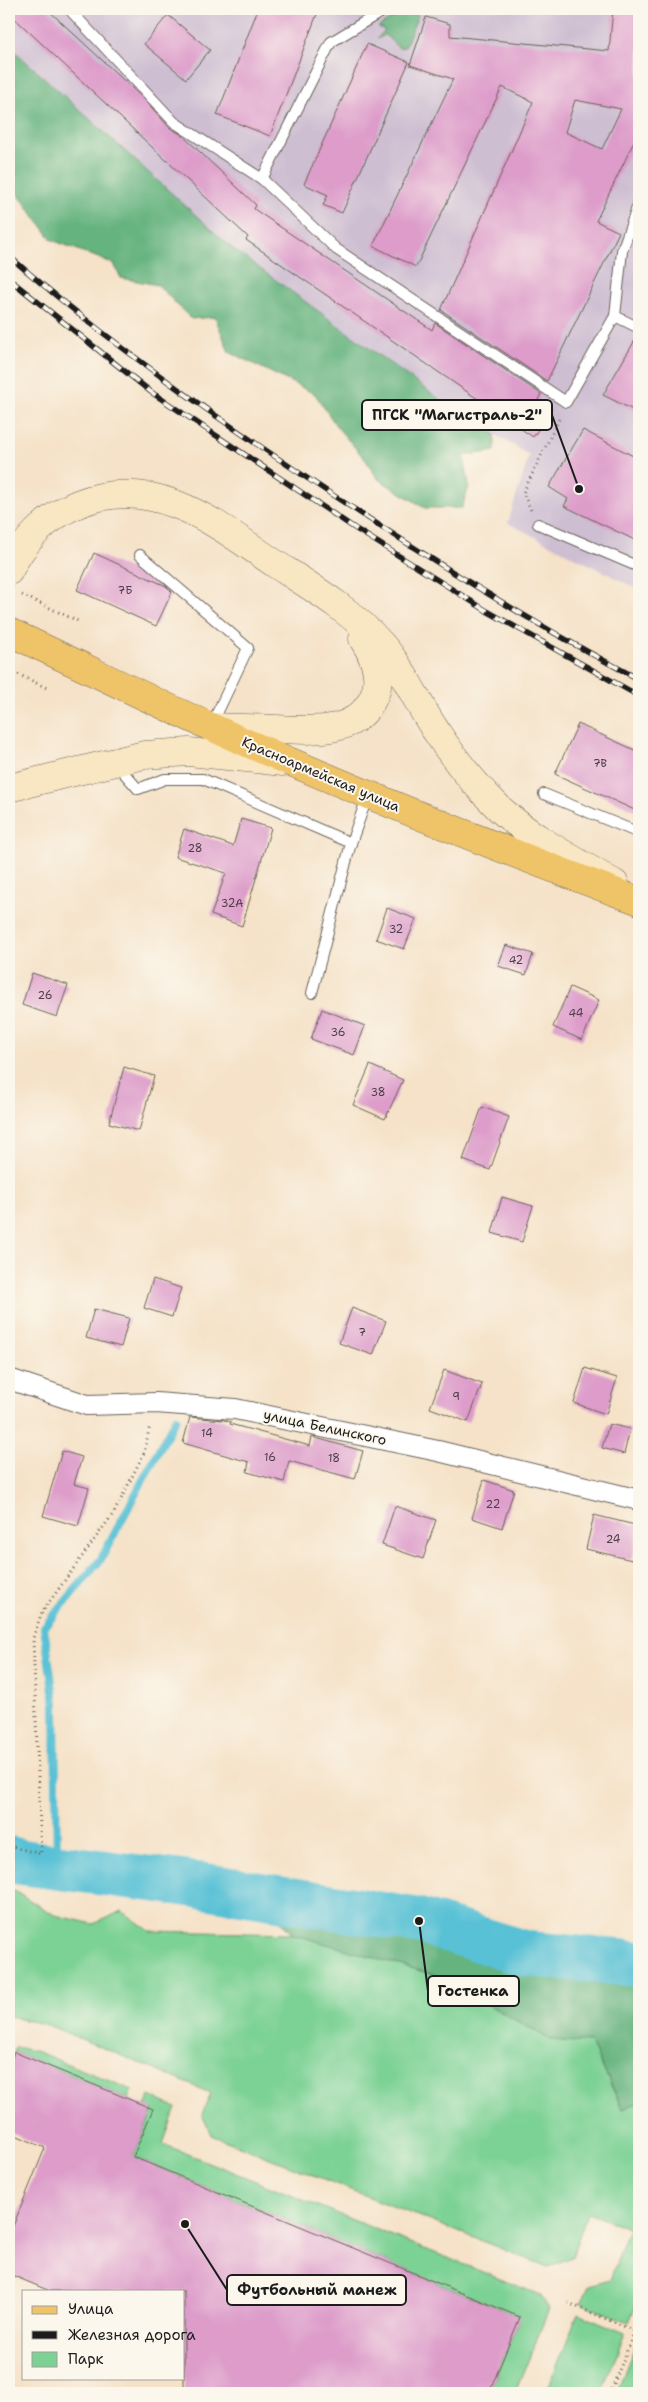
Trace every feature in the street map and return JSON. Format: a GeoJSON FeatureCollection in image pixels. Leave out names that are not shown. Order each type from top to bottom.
{"type":"FeatureCollection","features":[{"type":"Feature","properties":{"kind":"main road"},"geometry":{"type":"LineString","coordinates":[[13,582],[23,546],[60,512],[85,500],[110,496],[144,496],[174,504],[212,522],[354,619],[380,644],[398,667],[435,731],[464,772],[501,810],[546,842],[639,900]]}},
{"type":"Feature","properties":{"kind":"main road"},"geometry":{"type":"LineString","coordinates":[[210,727],[321,731],[343,726],[359,717],[370,706],[376,691],[378,672],[372,652],[357,630],[318,593]]}},
{"type":"Feature","properties":{"kind":"main road","name":"Красноармейская улица"},"geometry":{"type":"LineString","coordinates":[[9,632],[210,727],[368,795],[490,845],[639,900]]}},
{"type":"Feature","properties":{"kind":"main road"},"geometry":{"type":"LineString","coordinates":[[9,788],[144,755],[189,752],[296,763]]}},
{"type":"Feature","properties":{"kind":"street","name":"улица Белинского"},"geometry":{"type":"LineString","coordinates":[[9,1379],[87,1405],[156,1403],[235,1409],[438,1451],[639,1500]]}},
{"type":"Feature","properties":{"kind":"lane"},"geometry":{"type":"LineString","coordinates":[[69,9],[174,122],[262,179],[336,249],[566,402],[615,316],[622,251],[639,202]]}},
{"type":"Feature","properties":{"kind":"lane"},"geometry":{"type":"LineString","coordinates":[[262,179],[331,42],[386,9]]}},
{"type":"Feature","properties":{"kind":"lane"},"geometry":{"type":"LineString","coordinates":[[615,316],[639,328]]}},
{"type":"Feature","properties":{"kind":"lane"},"geometry":{"type":"LineString","coordinates":[[538,524],[639,567]]}},
{"type":"Feature","properties":{"kind":"lane"},"geometry":{"type":"LineString","coordinates":[[140,555],[248,648],[210,727]]}},
{"type":"Feature","properties":{"kind":"lane"},"geometry":{"type":"LineString","coordinates":[[114,762],[138,788],[165,779],[203,779],[351,843]]}},
{"type":"Feature","properties":{"kind":"lane"},"geometry":{"type":"LineString","coordinates":[[544,794],[639,833]]}},
{"type":"Feature","properties":{"kind":"lane"},"geometry":{"type":"LineString","coordinates":[[312,993],[351,843],[368,795]]}},
{"type":"Feature","properties":{"kind":"path"},"geometry":{"type":"LineString","coordinates":[[538,524],[523,493],[566,402]]}},
{"type":"Feature","properties":{"kind":"path"},"geometry":{"type":"LineString","coordinates":[[13,582],[78,620]]}},
{"type":"Feature","properties":{"kind":"path"},"geometry":{"type":"LineString","coordinates":[[9,670],[47,688]]}},
{"type":"Feature","properties":{"kind":"path"},"geometry":{"type":"LineString","coordinates":[[9,1846],[41,1854],[33,1638],[42,1612],[115,1511],[144,1454],[156,1403]]}},
{"type":"Feature","properties":{"kind":"path"},"geometry":{"type":"LineString","coordinates":[[568,2303],[635,2331]]}},
{"type":"Feature","properties":{"kind":"path"},"geometry":{"type":"LineString","coordinates":[[610,2393],[639,2321]]}},
{"type":"Feature","properties":{"kind":"shaded area"},"geometry":{"type":"Polygon","coordinates":[[[9,9],[639,9],[639,590],[508,523],[529,455],[454,410],[233,249],[9,46],[9,9]]]}},
{"type":"Feature","properties":{"kind":"green space"},"geometry":{"type":"Polygon","coordinates":[[[405,10],[418,15],[405,47],[399,48],[385,35],[377,39],[385,30],[378,27],[405,10]]]}},
{"type":"Feature","properties":{"kind":"green space"},"geometry":{"type":"Polygon","coordinates":[[[9,46],[233,249],[454,410],[495,434],[495,451],[464,456],[469,486],[462,508],[425,508],[378,479],[365,459],[337,427],[315,394],[229,352],[215,317],[191,319],[158,285],[121,278],[114,264],[52,240],[9,182],[9,46]]]}},
{"type":"Feature","properties":{"kind":"green space"},"geometry":{"type":"Polygon","coordinates":[[[9,1888],[55,1915],[93,1924],[122,1911],[150,1931],[292,1934],[435,1975],[551,2040],[591,2043],[622,2109],[639,2102],[639,2298],[629,2322],[581,2304],[589,2286],[610,2280],[629,2228],[587,2213],[572,2257],[548,2267],[211,2135],[202,2114],[211,2093],[45,2024],[9,2017],[9,1888]]]}},
{"type":"Feature","properties":{"kind":"green space"},"geometry":{"type":"Polygon","coordinates":[[[264,1902],[548,1962],[639,1979],[639,2102],[623,2109],[591,2043],[551,2040],[435,1975],[292,1934],[264,1902]]]}},
{"type":"Feature","properties":{"kind":"green space"},"geometry":{"type":"Polygon","coordinates":[[[16,2047],[38,2052],[132,2090],[128,2099],[14,2052],[16,2047]]]}},
{"type":"Feature","properties":{"kind":"green space"},"geometry":{"type":"Polygon","coordinates":[[[150,2096],[176,2108],[163,2144],[540,2295],[549,2309],[515,2393],[489,2393],[520,2317],[133,2157],[153,2110],[145,2106],[150,2096]]]}},
{"type":"Feature","properties":{"kind":"green space"},"geometry":{"type":"Polygon","coordinates":[[[578,2313],[625,2333],[601,2393],[546,2393],[578,2313]]]}},
{"type":"Feature","properties":{"kind":"green space"},"geometry":{"type":"Polygon","coordinates":[[[639,2336],[639,2393],[616,2393],[639,2336]]]}},
{"type":"Feature","properties":{"kind":"building"},"geometry":{"type":"Polygon","coordinates":[[[9,9],[47,9],[145,100],[169,127],[182,135],[256,205],[254,209],[432,330],[435,323],[541,394],[537,402],[551,411],[533,437],[246,240],[248,237],[9,13],[9,9]]]}},
{"type":"Feature","properties":{"kind":"building"},"geometry":{"type":"Polygon","coordinates":[[[258,9],[319,9],[270,136],[217,115],[258,9]]]}},
{"type":"Feature","properties":{"kind":"building"},"geometry":{"type":"Polygon","coordinates":[[[613,9],[639,9],[639,131],[596,221],[619,232],[547,381],[441,310],[533,102],[502,87],[416,267],[373,246],[453,79],[410,65],[426,17],[450,24],[450,36],[609,51],[613,9]],[[575,100],[565,132],[602,149],[621,109],[575,100]]]}},
{"type":"Feature","properties":{"kind":"building"},"geometry":{"type":"Polygon","coordinates":[[[168,15],[210,50],[186,79],[144,44],[168,15]]]}},
{"type":"Feature","properties":{"kind":"building"},"geometry":{"type":"Polygon","coordinates":[[[367,44],[409,62],[342,213],[323,205],[328,195],[304,184],[367,44]]]}},
{"type":"Feature","properties":{"kind":"building"},"geometry":{"type":"Polygon","coordinates":[[[639,335],[639,413],[603,395],[639,335]]]}},
{"type":"Feature","properties":{"kind":"building"},"geometry":{"type":"Polygon","coordinates":[[[583,430],[639,459],[639,542],[564,506],[568,499],[549,487],[583,430]]]}},
{"type":"Feature","properties":{"kind":"building"},"geometry":{"type":"Polygon","coordinates":[[[94,553],[166,586],[172,592],[156,626],[77,590],[94,553]]]}},
{"type":"Feature","properties":{"kind":"building"},"geometry":{"type":"Polygon","coordinates":[[[578,724],[639,752],[639,812],[555,774],[578,724]]]}},
{"type":"Feature","properties":{"kind":"building"},"geometry":{"type":"Polygon","coordinates":[[[241,819],[271,828],[242,926],[211,915],[226,873],[175,857],[184,829],[233,846],[241,819]]]}},
{"type":"Feature","properties":{"kind":"building"},"geometry":{"type":"Polygon","coordinates":[[[387,908],[416,919],[404,949],[376,939],[387,908]]]}},
{"type":"Feature","properties":{"kind":"building"},"geometry":{"type":"Polygon","coordinates":[[[506,945],[533,954],[526,975],[498,966],[506,945]]]}},
{"type":"Feature","properties":{"kind":"building"},"geometry":{"type":"Polygon","coordinates":[[[32,973],[68,985],[57,1017],[22,1005],[32,973]]]}},
{"type":"Feature","properties":{"kind":"building"},"geometry":{"type":"Polygon","coordinates":[[[570,987],[599,1000],[582,1040],[553,1027],[570,987]]]}},
{"type":"Feature","properties":{"kind":"building"},"geometry":{"type":"Polygon","coordinates":[[[322,1009],[365,1026],[354,1055],[311,1039],[322,1009]]]}},
{"type":"Feature","properties":{"kind":"building"},"geometry":{"type":"Polygon","coordinates":[[[370,1065],[403,1080],[385,1119],[353,1105],[370,1065]]]}},
{"type":"Feature","properties":{"kind":"building"},"geometry":{"type":"Polygon","coordinates":[[[124,1067],[154,1076],[139,1131],[109,1123],[124,1067]]]}},
{"type":"Feature","properties":{"kind":"building"},"geometry":{"type":"Polygon","coordinates":[[[482,1107],[509,1117],[490,1170],[463,1160],[482,1107]]]}},
{"type":"Feature","properties":{"kind":"building"},"geometry":{"type":"Polygon","coordinates":[[[502,1197],[533,1206],[522,1242],[492,1233],[502,1197]]]}},
{"type":"Feature","properties":{"kind":"building"},"geometry":{"type":"Polygon","coordinates":[[[153,1279],[181,1288],[172,1317],[144,1308],[153,1279]]]}},
{"type":"Feature","properties":{"kind":"building"},"geometry":{"type":"Polygon","coordinates":[[[352,1308],[386,1321],[373,1355],[339,1343],[352,1308]]]}},
{"type":"Feature","properties":{"kind":"building"},"geometry":{"type":"Polygon","coordinates":[[[94,1309],[129,1318],[121,1347],[86,1338],[94,1309]]]}},
{"type":"Feature","properties":{"kind":"building"},"geometry":{"type":"Polygon","coordinates":[[[585,1368],[617,1378],[606,1414],[574,1403],[585,1368]]]}},
{"type":"Feature","properties":{"kind":"building"},"geometry":{"type":"Polygon","coordinates":[[[444,1370],[482,1384],[468,1422],[430,1408],[444,1370]]]}},
{"type":"Feature","properties":{"kind":"building"},"geometry":{"type":"Polygon","coordinates":[[[190,1417],[224,1420],[231,1422],[230,1424],[310,1446],[312,1437],[363,1451],[355,1479],[289,1461],[284,1482],[247,1472],[249,1462],[183,1443],[190,1417]]]}},
{"type":"Feature","properties":{"kind":"building"},"geometry":{"type":"Polygon","coordinates":[[[609,1424],[630,1429],[624,1454],[602,1448],[609,1424]]]}},
{"type":"Feature","properties":{"kind":"building"},"geometry":{"type":"Polygon","coordinates":[[[62,1451],[82,1457],[74,1484],[89,1488],[78,1526],[43,1516],[62,1451]]]}},
{"type":"Feature","properties":{"kind":"building"},"geometry":{"type":"Polygon","coordinates":[[[484,1480],[514,1490],[502,1528],[472,1518],[484,1480]]]}},
{"type":"Feature","properties":{"kind":"building"},"geometry":{"type":"Polygon","coordinates":[[[395,1506],[436,1520],[423,1559],[382,1545],[395,1506]]]}},
{"type":"Feature","properties":{"kind":"building"},"geometry":{"type":"Polygon","coordinates":[[[594,1515],[639,1526],[632,1560],[586,1549],[594,1515]]]}},
{"type":"Feature","properties":{"kind":"building"},"geometry":{"type":"Polygon","coordinates":[[[14,2052],[153,2109],[133,2157],[520,2317],[489,2393],[184,2393],[185,2290],[48,2290],[9,2274],[9,2236],[45,2148],[9,2132],[9,2066],[14,2052]]]}},
{"type":"Feature","properties":{"kind":"waterway"},"geometry":{"type":"LineString","coordinates":[[57,1867],[55,1704],[44,1627],[101,1559],[176,1418]]}},
{"type":"Feature","properties":{"kind":"waterway"},"geometry":{"type":"LineString","coordinates":[[9,1859],[205,1886],[419,1921],[528,1954],[639,1964]]}},
{"type":"Feature","properties":{"kind":"railway"},"geometry":{"type":"LineString","coordinates":[[9,256],[125,350],[205,408],[328,492],[481,590],[559,636],[639,679]]}},
{"type":"Feature","properties":{"kind":"railway"},"geometry":{"type":"LineString","coordinates":[[9,279],[151,392],[356,529],[487,611],[639,696]]}},
{"type":"Feature","properties":{"kind":"place","name":"ПГСК \"Магистраль-2\""},"geometry":{"type":"Point","coordinates":[579,489]}},
{"type":"Feature","properties":{"kind":"place","name":"Гостенка"},"geometry":{"type":"Point","coordinates":[419,1921]}},
{"type":"Feature","properties":{"kind":"place","name":"Футбольный манеж"},"geometry":{"type":"Point","coordinates":[185,2224]}}]}
